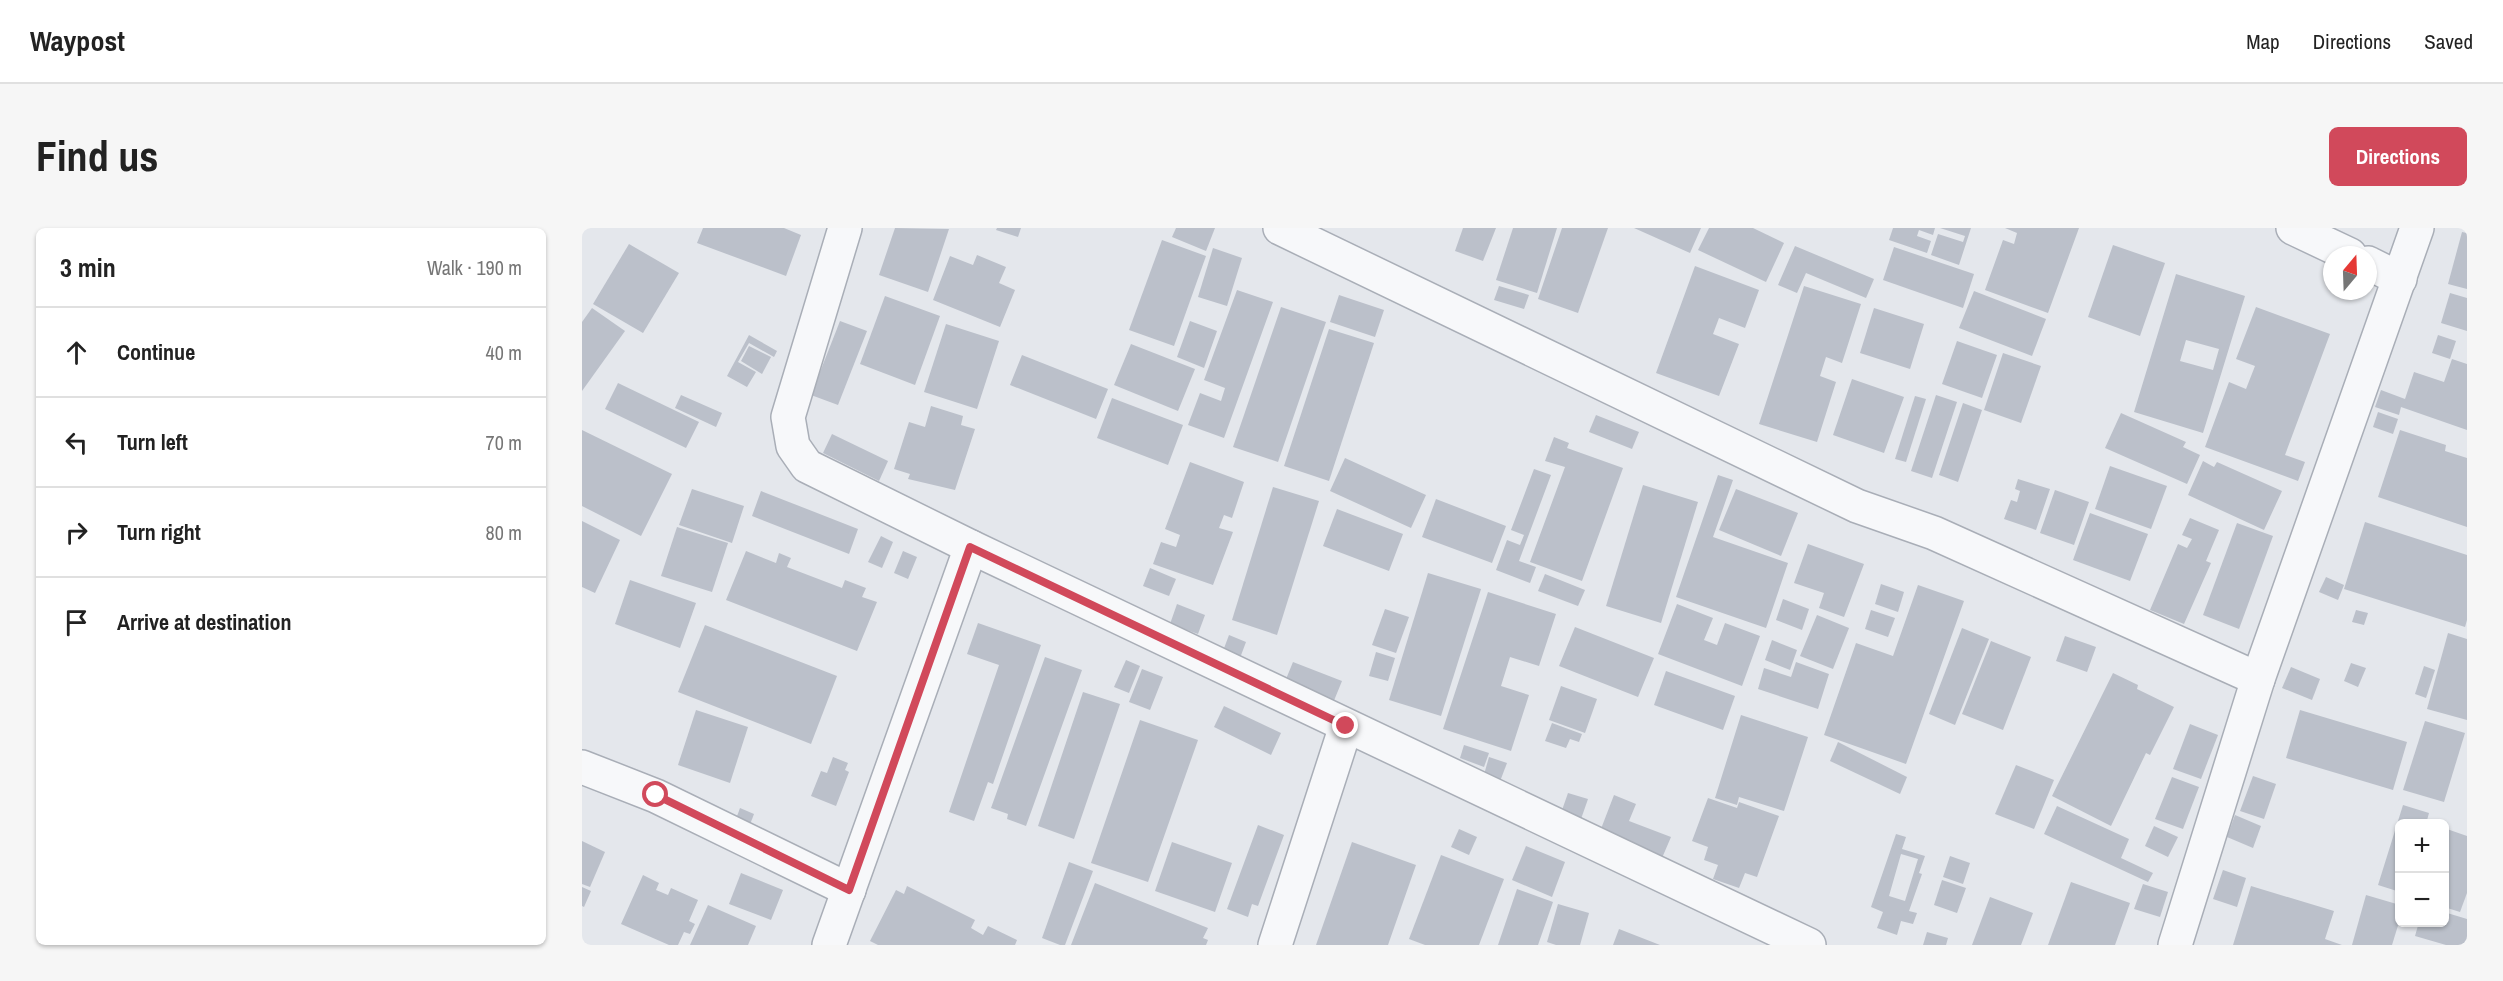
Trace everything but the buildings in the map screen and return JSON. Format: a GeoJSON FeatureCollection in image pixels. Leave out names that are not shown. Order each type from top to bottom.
{"type":"FeatureCollection","features":[{"type":"Feature","properties":{"kind":"street"},"geometry":{"type":"LineString","coordinates":[[844,228],[788,417],[794,446],[807,466],[970,547],[1809,945]]}},
{"type":"Feature","properties":{"kind":"street"},"geometry":{"type":"LineString","coordinates":[[1280,228],[1857,506],[1934,533],[2258,679]]}},
{"type":"Feature","properties":{"kind":"street"},"geometry":{"type":"LineString","coordinates":[[2293,228],[2331,246]]}},
{"type":"Feature","properties":{"kind":"street"},"geometry":{"type":"LineString","coordinates":[[2175,945],[2258,679],[2417,228]]}},
{"type":"Feature","properties":{"kind":"street"},"geometry":{"type":"LineString","coordinates":[[2377,268],[2400,279]]}},
{"type":"Feature","properties":{"kind":"street"},"geometry":{"type":"LineString","coordinates":[[829,945],[970,547]]}},
{"type":"Feature","properties":{"kind":"street"},"geometry":{"type":"LineString","coordinates":[[1275,945],[1346,726]]}},
{"type":"Feature","properties":{"kind":"street"},"geometry":{"type":"LineString","coordinates":[[582,767],[656,795],[849,890]]}},
{"type":"Feature","properties":{"kind":"route"},"geometry":{"type":"LineString","coordinates":[[656,795],[849,890],[970,547],[1346,726]]}}]}
